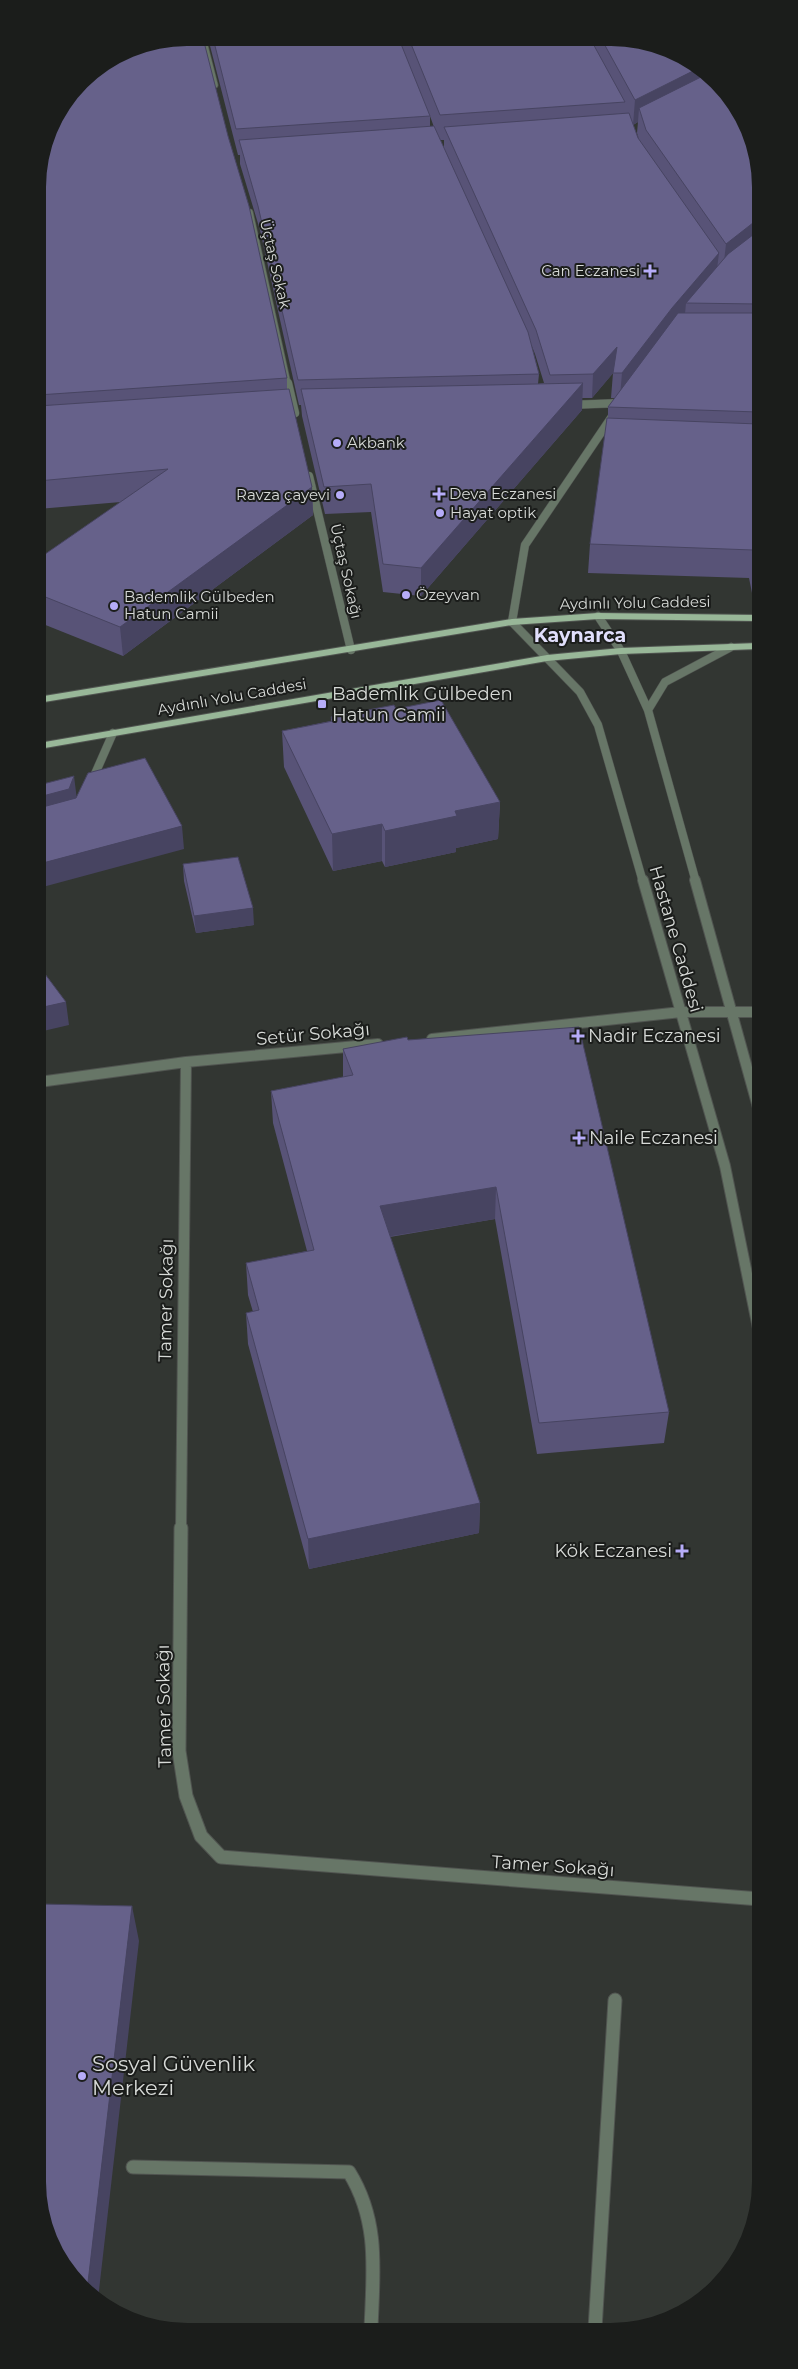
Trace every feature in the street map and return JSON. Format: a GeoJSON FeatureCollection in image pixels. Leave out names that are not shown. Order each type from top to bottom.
{"type":"FeatureCollection","features":[{"type":"Feature","properties":{"kind":"main road","name":"Aydınlı Yolu Caddesi"},"geometry":{"type":"LineString","coordinates":[[47,699],[512,622],[598,616],[752,618]]}},
{"type":"Feature","properties":{"kind":"main road","name":"Aydınlı Yolu Caddesi"},"geometry":{"type":"LineString","coordinates":[[47,744],[547,658],[621,652],[752,646]]}},
{"type":"Feature","properties":{"kind":"street"},"geometry":{"type":"LineString","coordinates":[[205,46],[218,96]]}},
{"type":"Feature","properties":{"kind":"street","name":"Üçtaş Sokak"},"geometry":{"type":"LineString","coordinates":[[247,205],[255,231],[294,411]]}},
{"type":"Feature","properties":{"kind":"street"},"geometry":{"type":"LineString","coordinates":[[512,622],[525,545],[595,440],[627,396]]}},
{"type":"Feature","properties":{"kind":"street"},"geometry":{"type":"LineString","coordinates":[[555,405],[622,403]]}},
{"type":"Feature","properties":{"kind":"street"},"geometry":{"type":"LineString","coordinates":[[294,411],[296,420]]}},
{"type":"Feature","properties":{"kind":"street"},"geometry":{"type":"LineString","coordinates":[[284,412],[304,411]]}},
{"type":"Feature","properties":{"kind":"street"},"geometry":{"type":"LineString","coordinates":[[595,440],[604,441]]}},
{"type":"Feature","properties":{"kind":"street","name":"Üçtaş Sokağı"},"geometry":{"type":"LineString","coordinates":[[307,465],[351,650]]}},
{"type":"Feature","properties":{"kind":"street","name":"Hastane Caddesi"},"geometry":{"type":"LineString","coordinates":[[598,616],[621,652],[648,710],[752,1085]]}},
{"type":"Feature","properties":{"kind":"street","name":"Hastane Caddesi"},"geometry":{"type":"LineString","coordinates":[[512,622],[580,692],[598,725],[725,1166],[751,1296]]}},
{"type":"Feature","properties":{"kind":"street"},"geometry":{"type":"LineString","coordinates":[[648,710],[665,682],[731,647]]}},
{"type":"Feature","properties":{"kind":"street"},"geometry":{"type":"LineString","coordinates":[[87,792],[113,733]]}},
{"type":"Feature","properties":{"kind":"street"},"geometry":{"type":"LineString","coordinates":[[418,1040],[680,1012],[752,1012]]}},
{"type":"Feature","properties":{"kind":"street","name":"Setür Sokağı"},"geometry":{"type":"LineString","coordinates":[[47,1081],[186,1062],[389,1043]]}},
{"type":"Feature","properties":{"kind":"street","name":"Tamer Sokağı"},"geometry":{"type":"LineString","coordinates":[[186,1062],[179,1750],[186,1796],[201,1836],[221,1857],[751,1898]]}},
{"type":"Feature","properties":{"kind":"street"},"geometry":{"type":"LineString","coordinates":[[594,2323],[615,2000]]}},
{"type":"Feature","properties":{"kind":"street"},"geometry":{"type":"LineString","coordinates":[[133,2167],[348,2172],[359,2186],[371,2224],[371,2323]]}},
{"type":"Feature","properties":{"kind":"building"},"geometry":{"type":"Polygon","coordinates":[[[205,46],[228,136],[249,206],[287,378],[47,394],[47,169],[54,142],[70,109],[81,94],[101,75],[117,65],[133,57],[169,47],[205,46]]]}},
{"type":"Feature","properties":{"kind":"building"},"geometry":{"type":"Polygon","coordinates":[[[215,46],[402,46],[430,116],[236,129],[215,46]]]}},
{"type":"Feature","properties":{"kind":"building"},"geometry":{"type":"Polygon","coordinates":[[[412,46],[594,46],[625,102],[440,115],[412,46]]]}},
{"type":"Feature","properties":{"kind":"building"},"geometry":{"type":"Polygon","coordinates":[[[605,46],[629,47],[656,54],[692,72],[635,100],[605,46]]]}},
{"type":"Feature","properties":{"kind":"building"},"geometry":{"type":"Polygon","coordinates":[[[700,78],[723,101],[741,133],[749,160],[752,187],[752,224],[726,244],[646,130],[639,108],[700,78]]]}},
{"type":"Feature","properties":{"kind":"building"},"geometry":{"type":"Polygon","coordinates":[[[629,113],[638,138],[719,253],[672,308],[622,373],[613,373],[617,347],[593,374],[550,375],[536,330],[444,127],[629,113]]]}},
{"type":"Feature","properties":{"kind":"building"},"geometry":{"type":"Polygon","coordinates":[[[434,126],[528,332],[539,374],[298,380],[258,206],[239,140],[434,126]]]}},
{"type":"Feature","properties":{"kind":"building"},"geometry":{"type":"Polygon","coordinates":[[[752,236],[752,304],[686,303],[728,254],[752,236]]]}},
{"type":"Feature","properties":{"kind":"building"},"geometry":{"type":"Polygon","coordinates":[[[678,313],[752,313],[752,412],[608,407],[678,313]]]}},
{"type":"Feature","properties":{"kind":"building"},"geometry":{"type":"Polygon","coordinates":[[[583,383],[421,568],[383,564],[371,484],[324,487],[301,389],[583,383]]]}},
{"type":"Feature","properties":{"kind":"building"},"geometry":{"type":"Polygon","coordinates":[[[289,389],[312,487],[120,627],[47,598],[47,553],[168,469],[47,480],[47,405],[289,389]]]}},
{"type":"Feature","properties":{"kind":"building"},"geometry":{"type":"Polygon","coordinates":[[[607,418],[752,424],[752,550],[590,544],[607,418]]]}},
{"type":"Feature","properties":{"kind":"building"},"geometry":{"type":"Polygon","coordinates":[[[441,700],[500,802],[455,811],[457,816],[385,831],[382,824],[332,834],[282,731],[333,721],[331,717],[394,705],[396,709],[441,700]]]}},
{"type":"Feature","properties":{"kind":"building"},"geometry":{"type":"Polygon","coordinates":[[[145,758],[182,826],[47,862],[47,806],[76,798],[88,773],[145,758]]]}},
{"type":"Feature","properties":{"kind":"building"},"geometry":{"type":"Polygon","coordinates":[[[74,776],[69,789],[47,795],[47,783],[74,776]]]}},
{"type":"Feature","properties":{"kind":"building"},"geometry":{"type":"Polygon","coordinates":[[[238,857],[253,908],[194,916],[183,864],[238,857]]]}},
{"type":"Feature","properties":{"kind":"building"},"geometry":{"type":"Polygon","coordinates":[[[47,976],[66,1002],[47,1006],[47,976]]]}},
{"type":"Feature","properties":{"kind":"building"},"geometry":{"type":"Polygon","coordinates":[[[579,1027],[669,1412],[539,1423],[496,1187],[380,1206],[480,1503],[308,1539],[246,1313],[259,1310],[246,1263],[314,1250],[271,1091],[353,1075],[343,1049],[407,1037],[408,1040],[579,1027]]]}},
{"type":"Feature","properties":{"kind":"building","name":"Sosyal Güvenlik Merkezi"},"geometry":{"type":"Polygon","coordinates":[[[46,1904],[132,1906],[88,2281],[75,2268],[65,2252],[57,2236],[47,2200],[46,1904]]]}},
{"type":"Feature","properties":{"kind":"place","name":"Can Eczanesi"},"geometry":{"type":"Point","coordinates":[650,271]}},
{"type":"Feature","properties":{"kind":"place","name":"Akbank"},"geometry":{"type":"Point","coordinates":[337,443]}},
{"type":"Feature","properties":{"kind":"place","name":"Deva Eczanesi"},"geometry":{"type":"Point","coordinates":[439,494]}},
{"type":"Feature","properties":{"kind":"place","name":"Ravza çayevi"},"geometry":{"type":"Point","coordinates":[340,495]}},
{"type":"Feature","properties":{"kind":"place","name":"Hayat optik"},"geometry":{"type":"Point","coordinates":[440,513]}},
{"type":"Feature","properties":{"kind":"place","name":"Özeyvan"},"geometry":{"type":"Point","coordinates":[406,595]}},
{"type":"Feature","properties":{"kind":"place","name":"Bademlik Gülbeden Hatun Camii"},"geometry":{"type":"Point","coordinates":[114,606]}},
{"type":"Feature","properties":{"kind":"place","name":"Bademli̇k Gülbeden Hatun Cami̇i̇"},"geometry":{"type":"Point","coordinates":[322,704]}},
{"type":"Feature","properties":{"kind":"place","name":"Nadir Eczanesi"},"geometry":{"type":"Point","coordinates":[578,1036]}},
{"type":"Feature","properties":{"kind":"place","name":"Naile Eczanesi"},"geometry":{"type":"Point","coordinates":[579,1138]}},
{"type":"Feature","properties":{"kind":"place","name":"Kök Eczanesi"},"geometry":{"type":"Point","coordinates":[682,1551]}},
{"type":"Feature","properties":{"kind":"place","name":"Sosyal Güvenlik Merkezi"},"geometry":{"type":"Point","coordinates":[82,2076]}},
{"type":"Feature","properties":{"kind":"district","name":"Kaynarca"},"geometry":{"type":"Point","coordinates":[580,635]}}]}
